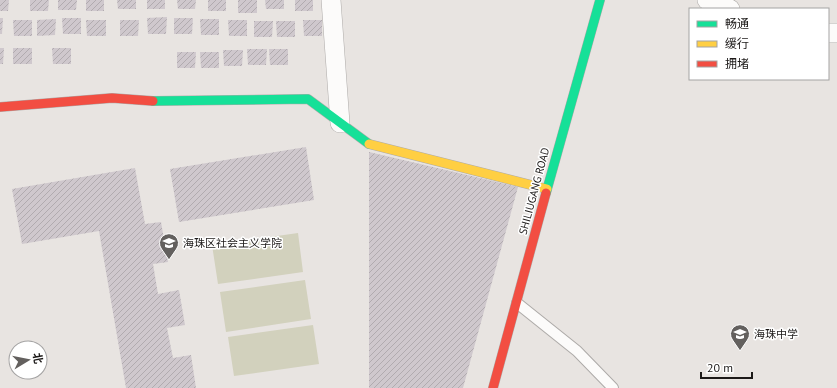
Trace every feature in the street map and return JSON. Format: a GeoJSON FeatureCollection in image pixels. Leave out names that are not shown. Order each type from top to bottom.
{"type":"FeatureCollection","features":[{"type":"Feature","properties":{"kind":"street"},"geometry":{"type":"LineString","coordinates":[[331,0],[340,123]]}},
{"type":"Feature","properties":{"kind":"street","name":"SHILIUGANG ROAD"},"geometry":{"type":"LineString","coordinates":[[493,388],[600,0]]}},
{"type":"Feature","properties":{"kind":"street"},"geometry":{"type":"LineString","coordinates":[[707,0],[727,8]]}},
{"type":"Feature","properties":{"kind":"street"},"geometry":{"type":"LineString","coordinates":[[0,107],[112,98],[142,101],[308,99],[367,143],[547,189]]}},
{"type":"Feature","properties":{"kind":"lane"},"geometry":{"type":"LineString","coordinates":[[517,303],[577,351],[613,388]]}},
{"type":"Feature","properties":{"kind":"green space"},"geometry":{"type":"Polygon","coordinates":[[[298,233],[303,272],[218,284],[212,245],[298,233]]]}},
{"type":"Feature","properties":{"kind":"green space"},"geometry":{"type":"Polygon","coordinates":[[[305,280],[311,319],[226,332],[220,292],[305,280]]]}},
{"type":"Feature","properties":{"kind":"green space"},"geometry":{"type":"Polygon","coordinates":[[[313,325],[319,364],[234,376],[228,337],[313,325]]]}},
{"type":"Feature","properties":{"kind":"building"},"geometry":{"type":"Polygon","coordinates":[[[0,0],[9,0],[8,11],[0,11],[0,0]]]}},
{"type":"Feature","properties":{"kind":"building"},"geometry":{"type":"Polygon","coordinates":[[[30,0],[49,0],[48,11],[30,11],[30,0]]]}},
{"type":"Feature","properties":{"kind":"building"},"geometry":{"type":"Polygon","coordinates":[[[58,0],[77,0],[76,10],[58,10],[58,0]]]}},
{"type":"Feature","properties":{"kind":"building"},"geometry":{"type":"Polygon","coordinates":[[[86,0],[104,0],[104,11],[86,11],[86,0]]]}},
{"type":"Feature","properties":{"kind":"building"},"geometry":{"type":"Polygon","coordinates":[[[117,0],[136,0],[136,9],[118,9],[117,0]]]}},
{"type":"Feature","properties":{"kind":"building"},"geometry":{"type":"Polygon","coordinates":[[[147,0],[165,0],[165,9],[147,9],[147,0]]]}},
{"type":"Feature","properties":{"kind":"building"},"geometry":{"type":"Polygon","coordinates":[[[177,0],[196,0],[195,9],[178,9],[177,0]]]}},
{"type":"Feature","properties":{"kind":"building"},"geometry":{"type":"Polygon","coordinates":[[[208,0],[226,0],[226,11],[208,11],[208,0]]]}},
{"type":"Feature","properties":{"kind":"building"},"geometry":{"type":"Polygon","coordinates":[[[238,0],[257,0],[257,13],[238,13],[238,0]]]}},
{"type":"Feature","properties":{"kind":"building"},"geometry":{"type":"Polygon","coordinates":[[[265,0],[284,0],[284,9],[266,9],[265,0]]]}},
{"type":"Feature","properties":{"kind":"building"},"geometry":{"type":"Polygon","coordinates":[[[295,0],[313,0],[313,11],[295,11],[295,0]]]}},
{"type":"Feature","properties":{"kind":"building"},"geometry":{"type":"Polygon","coordinates":[[[167,17],[166,34],[148,34],[147,18],[167,17]]]}},
{"type":"Feature","properties":{"kind":"building"},"geometry":{"type":"Polygon","coordinates":[[[0,18],[3,18],[2,34],[0,34],[0,18]]]}},
{"type":"Feature","properties":{"kind":"building"},"geometry":{"type":"Polygon","coordinates":[[[62,18],[81,18],[81,34],[63,34],[62,18]]]}},
{"type":"Feature","properties":{"kind":"building"},"geometry":{"type":"Polygon","coordinates":[[[174,18],[193,18],[192,34],[174,34],[174,18]]]}},
{"type":"Feature","properties":{"kind":"building"},"geometry":{"type":"Polygon","coordinates":[[[56,19],[55,35],[37,36],[37,20],[56,19]]]}},
{"type":"Feature","properties":{"kind":"building"},"geometry":{"type":"Polygon","coordinates":[[[200,19],[219,19],[219,35],[201,35],[200,19]]]}},
{"type":"Feature","properties":{"kind":"building"},"geometry":{"type":"Polygon","coordinates":[[[13,20],[32,20],[32,36],[14,36],[13,20]]]}},
{"type":"Feature","properties":{"kind":"building"},"geometry":{"type":"Polygon","coordinates":[[[86,20],[106,20],[106,36],[87,36],[86,20]]]}},
{"type":"Feature","properties":{"kind":"building"},"geometry":{"type":"Polygon","coordinates":[[[120,20],[139,20],[138,36],[120,36],[120,20]]]}},
{"type":"Feature","properties":{"kind":"building"},"geometry":{"type":"Polygon","coordinates":[[[228,20],[247,20],[247,36],[229,36],[228,20]]]}},
{"type":"Feature","properties":{"kind":"building"},"geometry":{"type":"Polygon","coordinates":[[[303,20],[322,20],[322,36],[304,36],[303,20]]]}},
{"type":"Feature","properties":{"kind":"building"},"geometry":{"type":"Polygon","coordinates":[[[254,21],[273,21],[272,37],[254,37],[254,21]]]}},
{"type":"Feature","properties":{"kind":"building"},"geometry":{"type":"Polygon","coordinates":[[[276,21],[295,21],[295,37],[277,37],[276,21]]]}},
{"type":"Feature","properties":{"kind":"building"},"geometry":{"type":"Polygon","coordinates":[[[0,48],[4,48],[3,64],[0,64],[0,48]]]}},
{"type":"Feature","properties":{"kind":"building"},"geometry":{"type":"Polygon","coordinates":[[[13,48],[32,48],[32,64],[13,64],[13,48]]]}},
{"type":"Feature","properties":{"kind":"building"},"geometry":{"type":"Polygon","coordinates":[[[52,48],[71,48],[71,64],[53,64],[52,48]]]}},
{"type":"Feature","properties":{"kind":"building"},"geometry":{"type":"Polygon","coordinates":[[[247,49],[267,49],[266,65],[248,65],[247,49]]]}},
{"type":"Feature","properties":{"kind":"building"},"geometry":{"type":"Polygon","coordinates":[[[269,49],[288,49],[288,65],[270,65],[269,49]]]}},
{"type":"Feature","properties":{"kind":"building"},"geometry":{"type":"Polygon","coordinates":[[[223,50],[243,50],[242,66],[224,66],[223,50]]]}},
{"type":"Feature","properties":{"kind":"building"},"geometry":{"type":"Polygon","coordinates":[[[177,52],[196,52],[195,68],[177,68],[177,52]]]}},
{"type":"Feature","properties":{"kind":"building"},"geometry":{"type":"Polygon","coordinates":[[[200,52],[219,52],[219,68],[201,68],[200,52]]]}},
{"type":"Feature","properties":{"kind":"building"},"geometry":{"type":"Polygon","coordinates":[[[306,147],[314,200],[179,222],[170,169],[306,147]]]}},
{"type":"Feature","properties":{"kind":"building"},"geometry":{"type":"Polygon","coordinates":[[[369,152],[518,187],[463,388],[369,388],[369,152]]]}},
{"type":"Feature","properties":{"kind":"building"},"geometry":{"type":"Polygon","coordinates":[[[135,168],[145,224],[161,222],[168,262],[153,264],[158,294],[179,290],[185,325],[167,328],[173,358],[191,355],[196,388],[126,388],[99,231],[22,244],[12,189],[135,168]]]}},
{"type":"Feature","properties":{"kind":"traffic: fast"},"geometry":{"type":"LineString","coordinates":[[546,193],[600,0]]}},
{"type":"Feature","properties":{"kind":"traffic: fast"},"geometry":{"type":"LineString","coordinates":[[153,101],[308,99],[369,144]]}},
{"type":"Feature","properties":{"kind":"traffic: slow"},"geometry":{"type":"LineString","coordinates":[[369,144],[547,189]]}},
{"type":"Feature","properties":{"kind":"traffic: jam"},"geometry":{"type":"LineString","coordinates":[[0,107],[112,98],[153,101]]}},
{"type":"Feature","properties":{"kind":"traffic: jam"},"geometry":{"type":"LineString","coordinates":[[493,388],[546,193]]}},
{"type":"Feature","properties":{"kind":"place","name":"海珠区社会主义学院"},"geometry":{"type":"Point","coordinates":[169,260]}},
{"type":"Feature","properties":{"kind":"place","name":"海珠中学"},"geometry":{"type":"Point","coordinates":[740,351]}}]}
